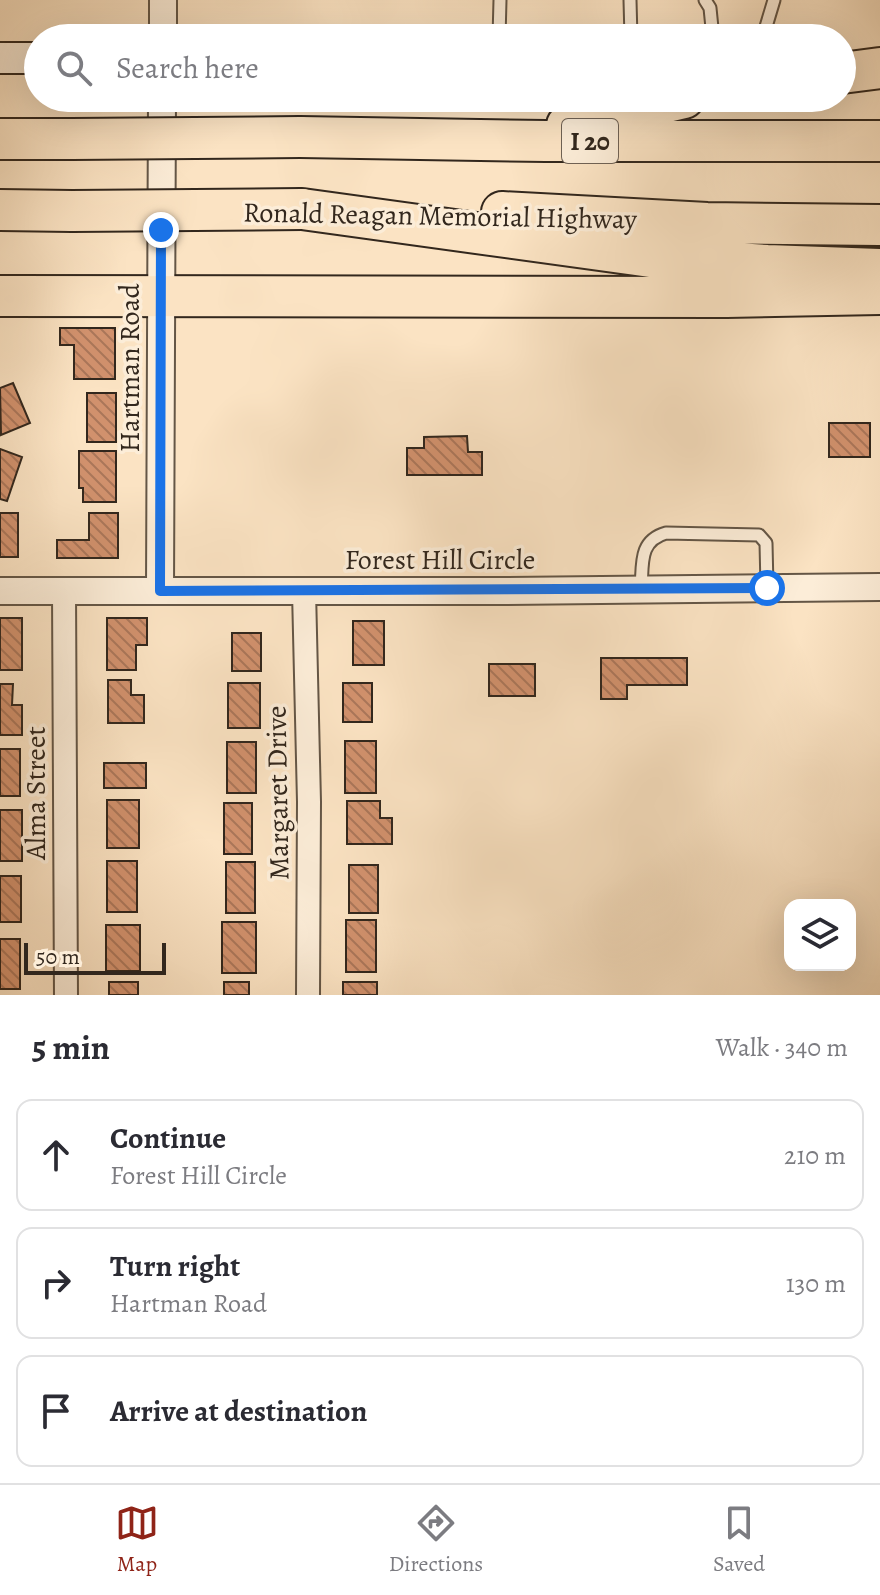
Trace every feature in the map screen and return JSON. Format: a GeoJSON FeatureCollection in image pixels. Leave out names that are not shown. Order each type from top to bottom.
{"type":"FeatureCollection","features":[{"type":"Feature","properties":{"kind":"highway"},"geometry":{"type":"LineString","coordinates":[[856,71],[880,68]]}},
{"type":"Feature","properties":{"kind":"highway"},"geometry":{"type":"LineString","coordinates":[[502,141],[625,112]]}},
{"type":"Feature","properties":{"kind":"highway","name":"I 20"},"geometry":{"type":"LineString","coordinates":[[0,139],[300,137],[502,141],[880,141]]}},
{"type":"Feature","properties":{"kind":"highway"},"geometry":{"type":"LineString","coordinates":[[302,209],[658,258],[880,269]]}},
{"type":"Feature","properties":{"kind":"highway","name":"Ronald Reagan Memorial Highway"},"geometry":{"type":"LineString","coordinates":[[0,210],[502,212],[707,223],[880,225]]}},
{"type":"Feature","properties":{"kind":"highway"},"geometry":{"type":"LineString","coordinates":[[0,296],[727,297],[880,294]]}},
{"type":"Feature","properties":{"kind":"main road"},"geometry":{"type":"LineString","coordinates":[[856,53],[880,53]]}},
{"type":"Feature","properties":{"kind":"main road"},"geometry":{"type":"LineString","coordinates":[[0,58],[24,58]]}},
{"type":"Feature","properties":{"kind":"street"},"geometry":{"type":"LineString","coordinates":[[163,0],[163,24]]}},
{"type":"Feature","properties":{"kind":"street","name":"Hartman Road"},"geometry":{"type":"LineString","coordinates":[[160,591],[162,112]]}},
{"type":"Feature","properties":{"kind":"street","name":"Forest Hill Circle"},"geometry":{"type":"LineString","coordinates":[[0,591],[880,587]]}},
{"type":"Feature","properties":{"kind":"street","name":"Alma Street"},"geometry":{"type":"LineString","coordinates":[[64,591],[66,995]]}},
{"type":"Feature","properties":{"kind":"street","name":"Margaret Drive"},"geometry":{"type":"LineString","coordinates":[[304,591],[309,802],[308,995]]}},
{"type":"Feature","properties":{"kind":"lane"},"geometry":{"type":"LineString","coordinates":[[499,24],[500,0]]}},
{"type":"Feature","properties":{"kind":"lane"},"geometry":{"type":"LineString","coordinates":[[630,0],[631,24]]}},
{"type":"Feature","properties":{"kind":"lane"},"geometry":{"type":"LineString","coordinates":[[705,0],[710,8],[712,24]]}},
{"type":"Feature","properties":{"kind":"lane"},"geometry":{"type":"LineString","coordinates":[[767,24],[774,0]]}},
{"type":"Feature","properties":{"kind":"lane"},"geometry":{"type":"LineString","coordinates":[[641,590],[648,543],[666,533],[759,535],[766,543],[767,588]]}},
{"type":"Feature","properties":{"kind":"building"},"geometry":{"type":"Polygon","coordinates":[[[60,328],[115,328],[115,379],[74,379],[74,345],[60,345],[60,328]]]}},
{"type":"Feature","properties":{"kind":"building"},"geometry":{"type":"Polygon","coordinates":[[[13,383],[30,423],[1,435],[0,388],[13,383]]]}},
{"type":"Feature","properties":{"kind":"building"},"geometry":{"type":"Polygon","coordinates":[[[87,393],[116,393],[116,442],[87,442],[87,393]]]}},
{"type":"Feature","properties":{"kind":"building"},"geometry":{"type":"Polygon","coordinates":[[[829,423],[870,423],[870,457],[829,457],[829,423]]]}},
{"type":"Feature","properties":{"kind":"building"},"geometry":{"type":"Polygon","coordinates":[[[467,436],[468,452],[482,452],[482,475],[407,475],[407,448],[424,448],[424,437],[467,436]]]}},
{"type":"Feature","properties":{"kind":"building"},"geometry":{"type":"Polygon","coordinates":[[[0,449],[22,457],[7,501],[0,499],[0,449]]]}},
{"type":"Feature","properties":{"kind":"building"},"geometry":{"type":"Polygon","coordinates":[[[79,451],[116,451],[116,502],[83,502],[83,488],[79,488],[79,451]]]}},
{"type":"Feature","properties":{"kind":"building"},"geometry":{"type":"Polygon","coordinates":[[[0,513],[18,513],[18,557],[0,557],[0,513]]]}},
{"type":"Feature","properties":{"kind":"building"},"geometry":{"type":"Polygon","coordinates":[[[89,513],[118,513],[118,558],[57,558],[57,540],[89,540],[89,513]]]}},
{"type":"Feature","properties":{"kind":"building"},"geometry":{"type":"Polygon","coordinates":[[[0,618],[22,618],[22,670],[0,670],[0,618]]]}},
{"type":"Feature","properties":{"kind":"building"},"geometry":{"type":"Polygon","coordinates":[[[107,618],[147,618],[147,645],[136,645],[136,670],[107,670],[107,618]]]}},
{"type":"Feature","properties":{"kind":"building"},"geometry":{"type":"Polygon","coordinates":[[[353,621],[384,621],[384,665],[353,665],[353,621]]]}},
{"type":"Feature","properties":{"kind":"building"},"geometry":{"type":"Polygon","coordinates":[[[232,633],[261,633],[261,671],[232,671],[232,633]]]}},
{"type":"Feature","properties":{"kind":"building"},"geometry":{"type":"Polygon","coordinates":[[[601,658],[687,658],[687,685],[627,685],[627,699],[601,699],[601,658]]]}},
{"type":"Feature","properties":{"kind":"building"},"geometry":{"type":"Polygon","coordinates":[[[489,664],[535,664],[535,696],[489,696],[489,664]]]}},
{"type":"Feature","properties":{"kind":"building"},"geometry":{"type":"Polygon","coordinates":[[[108,680],[131,680],[131,695],[144,695],[144,723],[108,723],[108,680]]]}},
{"type":"Feature","properties":{"kind":"building"},"geometry":{"type":"Polygon","coordinates":[[[228,683],[260,683],[260,728],[228,728],[228,683]]]}},
{"type":"Feature","properties":{"kind":"building"},"geometry":{"type":"Polygon","coordinates":[[[343,683],[372,683],[372,722],[343,722],[343,683]]]}},
{"type":"Feature","properties":{"kind":"building"},"geometry":{"type":"Polygon","coordinates":[[[0,684],[13,684],[12,705],[22,705],[22,735],[0,735],[0,684]]]}},
{"type":"Feature","properties":{"kind":"building"},"geometry":{"type":"Polygon","coordinates":[[[345,741],[376,741],[376,793],[345,793],[345,741]]]}},
{"type":"Feature","properties":{"kind":"building"},"geometry":{"type":"Polygon","coordinates":[[[227,742],[256,742],[256,793],[227,793],[227,742]]]}},
{"type":"Feature","properties":{"kind":"building"},"geometry":{"type":"Polygon","coordinates":[[[0,749],[20,749],[20,796],[0,796],[0,749]]]}},
{"type":"Feature","properties":{"kind":"building"},"geometry":{"type":"Polygon","coordinates":[[[104,763],[146,763],[146,788],[104,788],[104,763]]]}},
{"type":"Feature","properties":{"kind":"building"},"geometry":{"type":"Polygon","coordinates":[[[107,800],[139,800],[139,848],[107,848],[107,800]]]}},
{"type":"Feature","properties":{"kind":"building"},"geometry":{"type":"Polygon","coordinates":[[[347,801],[380,801],[380,818],[392,818],[392,844],[347,844],[347,801]]]}},
{"type":"Feature","properties":{"kind":"building"},"geometry":{"type":"Polygon","coordinates":[[[224,803],[252,803],[252,854],[224,854],[224,803]]]}},
{"type":"Feature","properties":{"kind":"building"},"geometry":{"type":"Polygon","coordinates":[[[0,810],[22,810],[22,861],[0,861],[0,810]]]}},
{"type":"Feature","properties":{"kind":"building"},"geometry":{"type":"Polygon","coordinates":[[[107,861],[137,861],[137,912],[107,912],[107,861]]]}},
{"type":"Feature","properties":{"kind":"building"},"geometry":{"type":"Polygon","coordinates":[[[226,862],[255,862],[255,913],[226,913],[226,862]]]}},
{"type":"Feature","properties":{"kind":"building"},"geometry":{"type":"Polygon","coordinates":[[[349,865],[378,865],[378,913],[349,913],[349,865]]]}},
{"type":"Feature","properties":{"kind":"building"},"geometry":{"type":"Polygon","coordinates":[[[0,876],[21,876],[21,922],[0,922],[0,876]]]}},
{"type":"Feature","properties":{"kind":"building"},"geometry":{"type":"Polygon","coordinates":[[[346,920],[376,920],[376,972],[346,972],[346,920]]]}},
{"type":"Feature","properties":{"kind":"building"},"geometry":{"type":"Polygon","coordinates":[[[222,922],[256,922],[256,973],[222,973],[222,922]]]}},
{"type":"Feature","properties":{"kind":"building"},"geometry":{"type":"Polygon","coordinates":[[[106,925],[140,925],[140,971],[106,971],[106,925]]]}},
{"type":"Feature","properties":{"kind":"building"},"geometry":{"type":"Polygon","coordinates":[[[0,939],[20,939],[20,989],[0,989],[0,939]]]}},
{"type":"Feature","properties":{"kind":"building"},"geometry":{"type":"Polygon","coordinates":[[[109,982],[138,982],[138,995],[109,995],[109,982]]]}},
{"type":"Feature","properties":{"kind":"building"},"geometry":{"type":"Polygon","coordinates":[[[224,982],[249,982],[249,995],[224,995],[224,982]]]}},
{"type":"Feature","properties":{"kind":"building"},"geometry":{"type":"Polygon","coordinates":[[[343,982],[377,982],[377,995],[343,995],[343,982]]]}},
{"type":"Feature","properties":{"kind":"route"},"geometry":{"type":"LineString","coordinates":[[161,230],[160,591],[767,588]]}}]}
